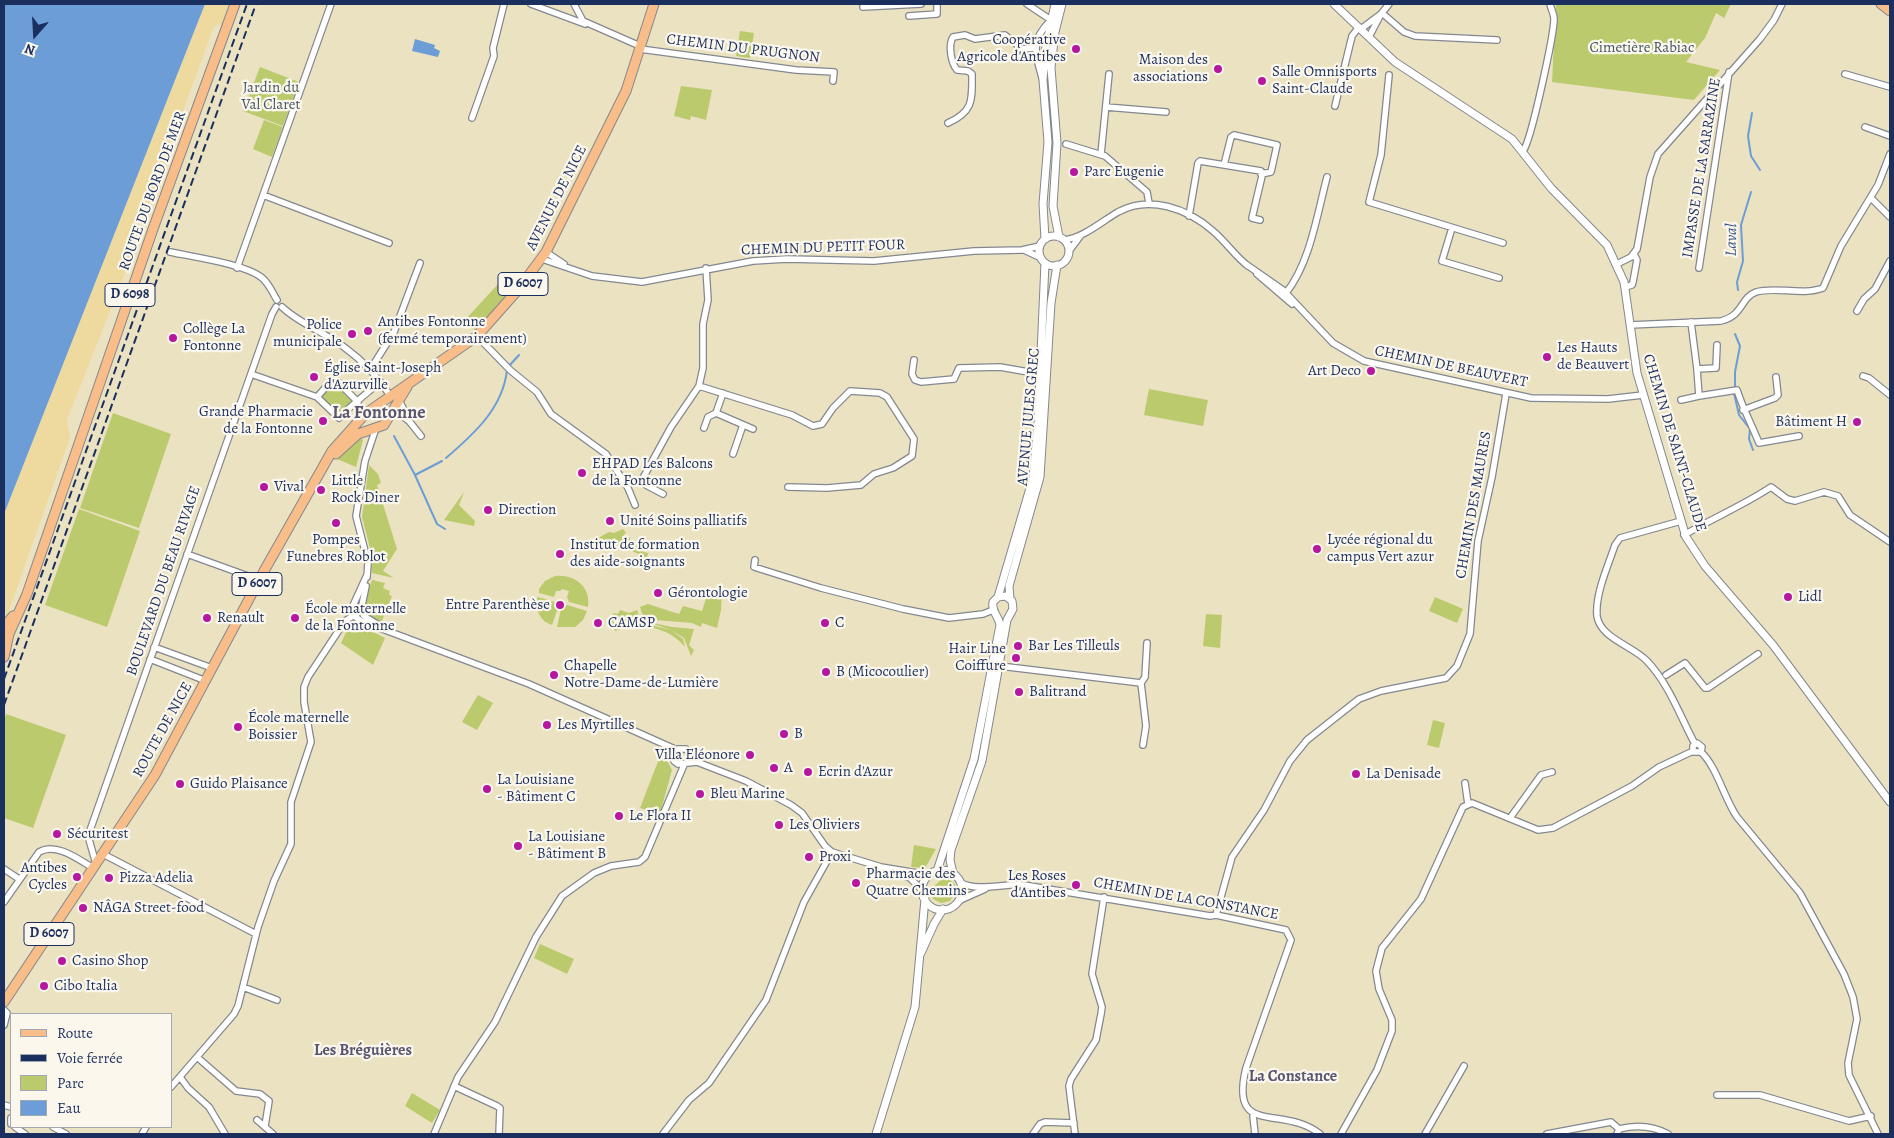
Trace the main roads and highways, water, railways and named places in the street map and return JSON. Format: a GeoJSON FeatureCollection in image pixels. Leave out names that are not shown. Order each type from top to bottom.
{"type":"FeatureCollection","features":[{"type":"Feature","properties":{"kind":"main road","name":"ROUTE DU BORD DE MER"},"geometry":{"type":"LineString","coordinates":[[4,657],[6,631],[28,586],[235,4]]}},
{"type":"Feature","properties":{"kind":"main road","name":"AVENUE DE NICE"},"geometry":{"type":"LineString","coordinates":[[328,461],[337,445],[358,421],[373,410],[396,399],[407,387],[477,336],[517,292],[544,255],[626,91],[654,4]]}},
{"type":"Feature","properties":{"kind":"main road"},"geometry":{"type":"LineString","coordinates":[[1881,4],[1890,11]]}},
{"type":"Feature","properties":{"kind":"main road","name":"AVENUE DE NICE"},"geometry":{"type":"LineString","coordinates":[[328,461],[358,434],[384,425],[395,410],[396,399]]}},
{"type":"Feature","properties":{"kind":"main road"},"geometry":{"type":"LineString","coordinates":[[389,418],[396,399]]}},
{"type":"Feature","properties":{"kind":"main road"},"geometry":{"type":"LineString","coordinates":[[366,430],[367,417],[373,410]]}},
{"type":"Feature","properties":{"kind":"main road","name":"ROUTE DE NICE"},"geometry":{"type":"LineString","coordinates":[[4,1002],[155,774],[260,580],[328,461]]}},
{"type":"Feature","properties":{"kind":"water"},"geometry":{"type":"Polygon","coordinates":[[[4,4],[205,4],[4,514],[4,4]]]}},
{"type":"Feature","properties":{"kind":"water"},"geometry":{"type":"Polygon","coordinates":[[[415,39],[435,45],[434,48],[440,51],[438,57],[412,51],[415,39]]]}},
{"type":"Feature","properties":{"kind":"waterway","name":"Laval"},"geometry":{"type":"LineString","coordinates":[[1752,113],[1748,136],[1751,156],[1760,170]]}},
{"type":"Feature","properties":{"kind":"waterway","name":"Laval"},"geometry":{"type":"LineString","coordinates":[[1738,290],[1737,282],[1743,261],[1741,225],[1751,192]]}},
{"type":"Feature","properties":{"kind":"waterway","name":"Laval"},"geometry":{"type":"LineString","coordinates":[[1735,334],[1740,346],[1735,372],[1735,387]]}},
{"type":"Feature","properties":{"kind":"waterway"},"geometry":{"type":"LineString","coordinates":[[509,366],[519,355]]}},
{"type":"Feature","properties":{"kind":"waterway"},"geometry":{"type":"LineString","coordinates":[[446,458],[477,430],[493,408],[500,396],[507,370]]}},
{"type":"Feature","properties":{"kind":"waterway","name":"Laval"},"geometry":{"type":"LineString","coordinates":[[1734,393],[1739,415],[1750,429],[1749,439],[1753,450]]}},
{"type":"Feature","properties":{"kind":"waterway"},"geometry":{"type":"LineString","coordinates":[[394,436],[415,475],[442,461]]}},
{"type":"Feature","properties":{"kind":"waterway"},"geometry":{"type":"LineString","coordinates":[[415,475],[437,524],[445,529]]}},
{"type":"Feature","properties":{"kind":"railway"},"geometry":{"type":"LineString","coordinates":[[4,679],[247,4]]}},
{"type":"Feature","properties":{"kind":"railway"},"geometry":{"type":"LineString","coordinates":[[4,705],[256,4]]}},
{"type":"Feature","properties":{"kind":"place","name":"Coopérative Agricole d'Antibes"},"geometry":{"type":"Point","coordinates":[1076,49]}},
{"type":"Feature","properties":{"kind":"place","name":"Maison des associations"},"geometry":{"type":"Point","coordinates":[1218,69]}},
{"type":"Feature","properties":{"kind":"place","name":"Salle Omnisports Saint-Claude"},"geometry":{"type":"Point","coordinates":[1262,81]}},
{"type":"Feature","properties":{"kind":"place","name":"Parc Eugenie"},"geometry":{"type":"Point","coordinates":[1074,172]}},
{"type":"Feature","properties":{"kind":"place","name":"Antibes Fontonne (fermé temporairement)"},"geometry":{"type":"Point","coordinates":[368,331]}},
{"type":"Feature","properties":{"kind":"place","name":"Police municipale"},"geometry":{"type":"Point","coordinates":[352,334]}},
{"type":"Feature","properties":{"kind":"place","name":"Collège La Fontonne"},"geometry":{"type":"Point","coordinates":[173,338]}},
{"type":"Feature","properties":{"kind":"place","name":"Les Hauts de Beauvert"},"geometry":{"type":"Point","coordinates":[1547,357]}},
{"type":"Feature","properties":{"kind":"place","name":"Art Deco"},"geometry":{"type":"Point","coordinates":[1371,371]}},
{"type":"Feature","properties":{"kind":"place","name":"Église Saint-Joseph d'Azurville"},"geometry":{"type":"Point","coordinates":[314,377]}},
{"type":"Feature","properties":{"kind":"place","name":"Grande Pharmacie de la Fontonne"},"geometry":{"type":"Point","coordinates":[323,421]}},
{"type":"Feature","properties":{"kind":"place","name":"Bâtiment H"},"geometry":{"type":"Point","coordinates":[1857,422]}},
{"type":"Feature","properties":{"kind":"place","name":"EHPAD Les Balcons de la Fontonne"},"geometry":{"type":"Point","coordinates":[582,473]}},
{"type":"Feature","properties":{"kind":"place","name":"Vival"},"geometry":{"type":"Point","coordinates":[264,487]}},
{"type":"Feature","properties":{"kind":"place","name":"Little Rock Diner"},"geometry":{"type":"Point","coordinates":[321,490]}},
{"type":"Feature","properties":{"kind":"place","name":"Direction"},"geometry":{"type":"Point","coordinates":[488,510]}},
{"type":"Feature","properties":{"kind":"place","name":"Unité Soins palliatifs"},"geometry":{"type":"Point","coordinates":[610,521]}},
{"type":"Feature","properties":{"kind":"place","name":"Pompes Funebres Roblot"},"geometry":{"type":"Point","coordinates":[336,523]}},
{"type":"Feature","properties":{"kind":"place","name":"Lycée régional du campus Vert azur"},"geometry":{"type":"Point","coordinates":[1317,549]}},
{"type":"Feature","properties":{"kind":"place","name":"Institut de formation des aide-soignants"},"geometry":{"type":"Point","coordinates":[560,554]}},
{"type":"Feature","properties":{"kind":"place","name":"Gérontologie"},"geometry":{"type":"Point","coordinates":[658,593]}},
{"type":"Feature","properties":{"kind":"place","name":"Lidl"},"geometry":{"type":"Point","coordinates":[1788,597]}},
{"type":"Feature","properties":{"kind":"place","name":"Entre Parenthèse"},"geometry":{"type":"Point","coordinates":[560,605]}},
{"type":"Feature","properties":{"kind":"place","name":"Renault"},"geometry":{"type":"Point","coordinates":[207,618]}},
{"type":"Feature","properties":{"kind":"place","name":"École maternelle de la Fontonne"},"geometry":{"type":"Point","coordinates":[295,618]}},
{"type":"Feature","properties":{"kind":"place","name":"CAMSP"},"geometry":{"type":"Point","coordinates":[598,623]}},
{"type":"Feature","properties":{"kind":"place","name":"C"},"geometry":{"type":"Point","coordinates":[825,623]}},
{"type":"Feature","properties":{"kind":"place","name":"Bar Les Tilleuls"},"geometry":{"type":"Point","coordinates":[1018,646]}},
{"type":"Feature","properties":{"kind":"place","name":"Hair Line Coiffure"},"geometry":{"type":"Point","coordinates":[1016,658]}},
{"type":"Feature","properties":{"kind":"place","name":"B (Micocoulier)"},"geometry":{"type":"Point","coordinates":[826,672]}},
{"type":"Feature","properties":{"kind":"place","name":"Chapelle Notre-Dame-de-Lumière"},"geometry":{"type":"Point","coordinates":[554,675]}},
{"type":"Feature","properties":{"kind":"place","name":"Balitrand"},"geometry":{"type":"Point","coordinates":[1019,692]}},
{"type":"Feature","properties":{"kind":"place","name":"Les Myrtilles"},"geometry":{"type":"Point","coordinates":[547,725]}},
{"type":"Feature","properties":{"kind":"place","name":"École maternelle Boissier"},"geometry":{"type":"Point","coordinates":[238,727]}},
{"type":"Feature","properties":{"kind":"place","name":"B"},"geometry":{"type":"Point","coordinates":[784,734]}},
{"type":"Feature","properties":{"kind":"place","name":"Villa Eléonore"},"geometry":{"type":"Point","coordinates":[750,755]}},
{"type":"Feature","properties":{"kind":"place","name":"A"},"geometry":{"type":"Point","coordinates":[774,768]}},
{"type":"Feature","properties":{"kind":"place","name":"Ecrin d'Azur"},"geometry":{"type":"Point","coordinates":[808,772]}},
{"type":"Feature","properties":{"kind":"place","name":"La Denisade"},"geometry":{"type":"Point","coordinates":[1356,774]}},
{"type":"Feature","properties":{"kind":"place","name":"Guido Plaisance"},"geometry":{"type":"Point","coordinates":[180,784]}},
{"type":"Feature","properties":{"kind":"place","name":"La Louisiane - Bâtiment C"},"geometry":{"type":"Point","coordinates":[487,789]}},
{"type":"Feature","properties":{"kind":"place","name":"Bleu Marine"},"geometry":{"type":"Point","coordinates":[700,794]}},
{"type":"Feature","properties":{"kind":"place","name":"Le Flora II"},"geometry":{"type":"Point","coordinates":[619,816]}},
{"type":"Feature","properties":{"kind":"place","name":"Les Oliviers"},"geometry":{"type":"Point","coordinates":[779,825]}},
{"type":"Feature","properties":{"kind":"place","name":"Sécuritest"},"geometry":{"type":"Point","coordinates":[57,834]}},
{"type":"Feature","properties":{"kind":"place","name":"La Louisiane - Bâtiment B"},"geometry":{"type":"Point","coordinates":[518,846]}},
{"type":"Feature","properties":{"kind":"place","name":"Proxi"},"geometry":{"type":"Point","coordinates":[809,857]}},
{"type":"Feature","properties":{"kind":"place","name":"Antibes Cycles"},"geometry":{"type":"Point","coordinates":[77,877]}},
{"type":"Feature","properties":{"kind":"place","name":"Pizza Adelia"},"geometry":{"type":"Point","coordinates":[109,878]}},
{"type":"Feature","properties":{"kind":"place","name":"Pharmacie des Quatre Chemins"},"geometry":{"type":"Point","coordinates":[856,883]}},
{"type":"Feature","properties":{"kind":"place","name":"Les Roses d'Antibes"},"geometry":{"type":"Point","coordinates":[1076,885]}},
{"type":"Feature","properties":{"kind":"place","name":"NÂGA Street-food"},"geometry":{"type":"Point","coordinates":[83,908]}},
{"type":"Feature","properties":{"kind":"place","name":"Casino Shop"},"geometry":{"type":"Point","coordinates":[62,961]}},
{"type":"Feature","properties":{"kind":"place","name":"Cibo Italia"},"geometry":{"type":"Point","coordinates":[44,986]}},
{"type":"Feature","properties":{"kind":"district","name":"La Fontonne"},"geometry":{"type":"Point","coordinates":[379,414]}},
{"type":"Feature","properties":{"kind":"district","name":"Les Bréguières"},"geometry":{"type":"Point","coordinates":[363,1051]}},
{"type":"Feature","properties":{"kind":"district","name":"La Constance"},"geometry":{"type":"Point","coordinates":[1293,1077]}},
{"type":"Feature","properties":{"kind":"park label","name":"Cimetière Rabiac"},"geometry":{"type":"Point","coordinates":[1642,48]}},
{"type":"Feature","properties":{"kind":"park label","name":"Jardin du Val Claret"},"geometry":{"type":"Point","coordinates":[271,96]}}]}
